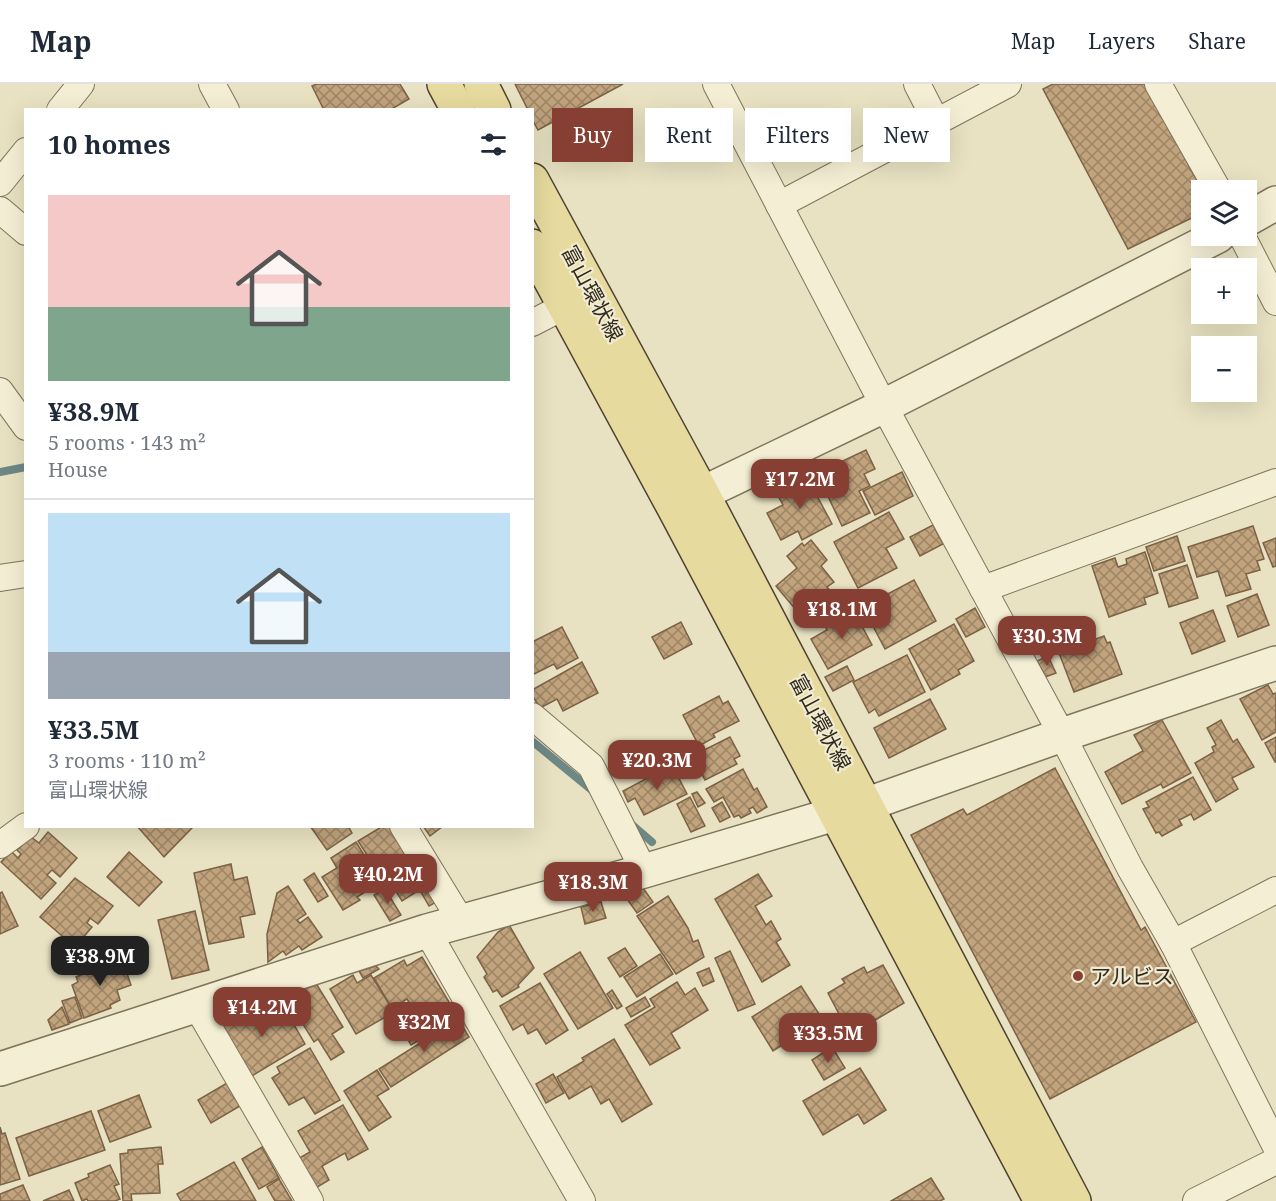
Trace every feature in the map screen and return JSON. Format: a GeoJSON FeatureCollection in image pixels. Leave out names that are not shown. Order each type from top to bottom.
{"type":"FeatureCollection","features":[{"type":"Feature","properties":{"kind":"main road"},"geometry":{"type":"LineString","coordinates":[[444,84],[457,108]]}},
{"type":"Feature","properties":{"kind":"main road"},"geometry":{"type":"LineString","coordinates":[[481,84],[493,108]]}},
{"type":"Feature","properties":{"kind":"main road","name":"富山環状線"},"geometry":{"type":"LineString","coordinates":[[534,184],[688,500],[850,809],[1041,1201]]}},
{"type":"Feature","properties":{"kind":"main road","name":"富山環状線"},"geometry":{"type":"LineString","coordinates":[[534,250],[565,306],[688,500]]}},
{"type":"Feature","properties":{"kind":"main road","name":"富山環状線"},"geometry":{"type":"LineString","coordinates":[[850,809],[1074,1201]]}},
{"type":"Feature","properties":{"kind":"street"},"geometry":{"type":"LineString","coordinates":[[212,84],[225,108]]}},
{"type":"Feature","properties":{"kind":"street"},"geometry":{"type":"LineString","coordinates":[[716,84],[884,406],[1062,735],[1130,868],[1173,943],[1276,1147]]}},
{"type":"Feature","properties":{"kind":"street"},"geometry":{"type":"LineString","coordinates":[[916,84],[929,108]]}},
{"type":"Feature","properties":{"kind":"street"},"geometry":{"type":"LineString","coordinates":[[950,116],[1008,84]]}},
{"type":"Feature","properties":{"kind":"street"},"geometry":{"type":"LineString","coordinates":[[1158,84],[1212,180]]}},
{"type":"Feature","properties":{"kind":"street"},"geometry":{"type":"LineString","coordinates":[[61,108],[76,86]]}},
{"type":"Feature","properties":{"kind":"street"},"geometry":{"type":"LineString","coordinates":[[0,183],[24,154]]}},
{"type":"Feature","properties":{"kind":"street"},"geometry":{"type":"LineString","coordinates":[[779,205],[863,161]]}},
{"type":"Feature","properties":{"kind":"street"},"geometry":{"type":"LineString","coordinates":[[1257,214],[1276,203]]}},
{"type":"Feature","properties":{"kind":"street"},"geometry":{"type":"LineString","coordinates":[[0,210],[24,230]]}},
{"type":"Feature","properties":{"kind":"street"},"geometry":{"type":"LineString","coordinates":[[688,500],[884,406],[1198,246]]}},
{"type":"Feature","properties":{"kind":"street"},"geometry":{"type":"LineString","coordinates":[[1247,246],[1276,302]]}},
{"type":"Feature","properties":{"kind":"street"},"geometry":{"type":"LineString","coordinates":[[534,322],[565,306]]}},
{"type":"Feature","properties":{"kind":"street"},"geometry":{"type":"LineString","coordinates":[[0,391],[24,424]]}},
{"type":"Feature","properties":{"kind":"street"},"geometry":{"type":"LineString","coordinates":[[983,589],[1276,482]]}},
{"type":"Feature","properties":{"kind":"street"},"geometry":{"type":"LineString","coordinates":[[0,578],[24,574]]}},
{"type":"Feature","properties":{"kind":"street"},"geometry":{"type":"LineString","coordinates":[[0,1069],[427,931],[644,871],[850,809],[1276,663]]}},
{"type":"Feature","properties":{"kind":"street"},"geometry":{"type":"LineString","coordinates":[[534,719],[591,765],[644,871]]}},
{"type":"Feature","properties":{"kind":"street"},"geometry":{"type":"LineString","coordinates":[[0,845],[24,827]]}},
{"type":"Feature","properties":{"kind":"street"},"geometry":{"type":"LineString","coordinates":[[404,828],[461,921]]}},
{"type":"Feature","properties":{"kind":"street"},"geometry":{"type":"LineString","coordinates":[[1173,943],[1276,890]]}},
{"type":"Feature","properties":{"kind":"street"},"geometry":{"type":"LineString","coordinates":[[427,931],[582,1201]]}},
{"type":"Feature","properties":{"kind":"street"},"geometry":{"type":"LineString","coordinates":[[196,1005],[310,1201]]}},
{"type":"Feature","properties":{"kind":"street"},"geometry":{"type":"LineString","coordinates":[[1196,1201],[1276,1161]]}},
{"type":"Feature","properties":{"kind":"building"},"geometry":{"type":"Polygon","coordinates":[[[317,84],[400,84],[409,99],[393,108],[323,108],[312,86],[317,84]]]}},
{"type":"Feature","properties":{"kind":"building"},"geometry":{"type":"Polygon","coordinates":[[[515,84],[623,84],[579,108],[552,108],[552,122],[538,130],[534,123],[534,108],[527,108],[515,84]]]}},
{"type":"Feature","properties":{"kind":"building"},"geometry":{"type":"Polygon","coordinates":[[[1053,84],[1145,84],[1197,180],[1191,180],[1191,218],[1128,249],[1043,89],[1053,84]]]}},
{"type":"Feature","properties":{"kind":"building"},"geometry":{"type":"Polygon","coordinates":[[[866,450],[875,469],[864,474],[870,486],[859,491],[870,513],[842,526],[817,473],[866,450]]]}},
{"type":"Feature","properties":{"kind":"building"},"geometry":{"type":"Polygon","coordinates":[[[902,472],[913,496],[875,515],[863,491],[902,472]]]}},
{"type":"Feature","properties":{"kind":"building"},"geometry":{"type":"Polygon","coordinates":[[[813,473],[822,490],[816,494],[832,524],[802,540],[798,531],[781,540],[767,513],[783,505],[776,492],[813,473]]]}},
{"type":"Feature","properties":{"kind":"building"},"geometry":{"type":"Polygon","coordinates":[[[889,512],[904,539],[886,548],[897,568],[858,588],[834,542],[889,512]]]}},
{"type":"Feature","properties":{"kind":"building"},"geometry":{"type":"Polygon","coordinates":[[[933,525],[943,544],[920,556],[910,537],[933,525]]]}},
{"type":"Feature","properties":{"kind":"building"},"geometry":{"type":"Polygon","coordinates":[[[1253,526],[1264,559],[1257,561],[1260,570],[1246,574],[1251,589],[1226,596],[1218,571],[1197,577],[1188,547],[1253,526]]]}},
{"type":"Feature","properties":{"kind":"building"},"geometry":{"type":"Polygon","coordinates":[[[1177,536],[1185,561],[1154,571],[1146,547],[1177,536]]]}},
{"type":"Feature","properties":{"kind":"building"},"geometry":{"type":"Polygon","coordinates":[[[1276,538],[1276,566],[1273,567],[1263,543],[1276,538]]]}},
{"type":"Feature","properties":{"kind":"building"},"geometry":{"type":"Polygon","coordinates":[[[811,540],[827,560],[821,566],[834,582],[827,587],[842,605],[824,620],[808,600],[796,610],[776,586],[797,568],[787,556],[802,543],[804,546],[811,540]]]}},
{"type":"Feature","properties":{"kind":"building"},"geometry":{"type":"Polygon","coordinates":[[[1145,552],[1158,593],[1144,598],[1146,604],[1109,617],[1092,566],[1115,558],[1118,567],[1127,564],[1126,559],[1145,552]]]}},
{"type":"Feature","properties":{"kind":"building"},"geometry":{"type":"Polygon","coordinates":[[[1187,565],[1198,598],[1169,607],[1159,574],[1187,565]]]}},
{"type":"Feature","properties":{"kind":"building"},"geometry":{"type":"Polygon","coordinates":[[[914,580],[936,621],[885,649],[863,607],[914,580]]]}},
{"type":"Feature","properties":{"kind":"building"},"geometry":{"type":"Polygon","coordinates":[[[1257,594],[1269,625],[1238,637],[1227,606],[1257,594]]]}},
{"type":"Feature","properties":{"kind":"building"},"geometry":{"type":"Polygon","coordinates":[[[975,608],[985,627],[966,637],[956,619],[975,608]]]}},
{"type":"Feature","properties":{"kind":"building"},"geometry":{"type":"Polygon","coordinates":[[[1213,610],[1225,641],[1192,654],[1180,623],[1213,610]]]}},
{"type":"Feature","properties":{"kind":"building"},"geometry":{"type":"Polygon","coordinates":[[[854,611],[872,645],[828,669],[811,639],[827,630],[825,626],[854,611]]]}},
{"type":"Feature","properties":{"kind":"building"},"geometry":{"type":"Polygon","coordinates":[[[681,622],[692,644],[664,659],[652,637],[681,622]]]}},
{"type":"Feature","properties":{"kind":"building"},"geometry":{"type":"Polygon","coordinates":[[[954,624],[974,661],[958,670],[960,674],[931,690],[909,649],[954,624]]]}},
{"type":"Feature","properties":{"kind":"building"},"geometry":{"type":"Polygon","coordinates":[[[562,627],[578,658],[557,669],[554,664],[534,674],[534,641],[562,627]]]}},
{"type":"Feature","properties":{"kind":"building"},"geometry":{"type":"Polygon","coordinates":[[[1104,636],[1107,643],[1110,642],[1122,674],[1074,692],[1059,653],[1104,636]]]}},
{"type":"Feature","properties":{"kind":"building"},"geometry":{"type":"Polygon","coordinates":[[[907,655],[925,692],[879,716],[875,709],[869,713],[853,682],[907,655]]]}},
{"type":"Feature","properties":{"kind":"building"},"geometry":{"type":"Polygon","coordinates":[[[1048,656],[1056,673],[1045,677],[1037,661],[1048,656]]]}},
{"type":"Feature","properties":{"kind":"building"},"geometry":{"type":"Polygon","coordinates":[[[582,662],[598,693],[563,711],[557,699],[540,708],[534,698],[534,689],[582,662]]]}},
{"type":"Feature","properties":{"kind":"building"},"geometry":{"type":"Polygon","coordinates":[[[847,666],[854,680],[833,691],[825,677],[847,666]]]}},
{"type":"Feature","properties":{"kind":"building"},"geometry":{"type":"Polygon","coordinates":[[[1268,685],[1273,694],[1276,693],[1276,732],[1262,740],[1240,699],[1268,685]]]}},
{"type":"Feature","properties":{"kind":"building"},"geometry":{"type":"Polygon","coordinates":[[[719,696],[723,704],[728,701],[739,721],[713,734],[715,737],[699,746],[683,715],[719,696]]]}},
{"type":"Feature","properties":{"kind":"building"},"geometry":{"type":"Polygon","coordinates":[[[930,699],[946,729],[889,758],[874,728],[930,699]]]}},
{"type":"Feature","properties":{"kind":"building"},"geometry":{"type":"Polygon","coordinates":[[[1162,720],[1191,773],[1163,788],[1161,784],[1122,804],[1105,772],[1143,751],[1134,735],[1162,720]]]}},
{"type":"Feature","properties":{"kind":"building"},"geometry":{"type":"Polygon","coordinates":[[[1221,720],[1233,742],[1237,739],[1254,767],[1232,778],[1238,789],[1216,802],[1195,763],[1214,752],[1212,747],[1216,745],[1207,728],[1221,720]]]}},
{"type":"Feature","properties":{"kind":"building"},"geometry":{"type":"Polygon","coordinates":[[[730,737],[740,756],[734,759],[737,764],[705,780],[692,756],[730,737]]]}},
{"type":"Feature","properties":{"kind":"building"},"geometry":{"type":"Polygon","coordinates":[[[1276,737],[1276,762],[1275,762],[1265,743],[1276,737]]]}},
{"type":"Feature","properties":{"kind":"building"},"geometry":{"type":"Polygon","coordinates":[[[672,765],[687,794],[644,815],[635,798],[628,802],[623,791],[672,765]]]}},
{"type":"Feature","properties":{"kind":"building","name":"アルビス"},"geometry":{"type":"Polygon","coordinates":[[[1055,768],[1141,930],[1145,927],[1196,1022],[1050,1099],[911,835],[963,809],[967,815],[1055,768]]]}},
{"type":"Feature","properties":{"kind":"building"},"geometry":{"type":"Polygon","coordinates":[[[743,769],[754,790],[757,788],[767,807],[757,813],[753,807],[749,809],[751,813],[741,818],[739,815],[734,817],[723,797],[714,802],[706,789],[743,769]]]}},
{"type":"Feature","properties":{"kind":"building"},"geometry":{"type":"Polygon","coordinates":[[[1193,777],[1211,810],[1194,820],[1191,814],[1179,820],[1182,825],[1162,836],[1159,832],[1156,833],[1143,809],[1149,807],[1146,802],[1193,777]]]}},
{"type":"Feature","properties":{"kind":"building"},"geometry":{"type":"Polygon","coordinates":[[[697,792],[705,803],[698,807],[692,794],[697,792]]]}},
{"type":"Feature","properties":{"kind":"building"},"geometry":{"type":"Polygon","coordinates":[[[690,797],[705,826],[691,832],[677,804],[690,797]]]}},
{"type":"Feature","properties":{"kind":"building"},"geometry":{"type":"Polygon","coordinates":[[[722,802],[730,817],[720,822],[712,808],[722,802]]]}},
{"type":"Feature","properties":{"kind":"building"},"geometry":{"type":"Polygon","coordinates":[[[139,828],[192,828],[164,857],[139,828]]]}},
{"type":"Feature","properties":{"kind":"building"},"geometry":{"type":"Polygon","coordinates":[[[311,828],[349,828],[352,833],[327,850],[311,828]]]}},
{"type":"Feature","properties":{"kind":"building"},"geometry":{"type":"Polygon","coordinates":[[[380,828],[391,828],[406,853],[378,872],[358,841],[380,828]]]}},
{"type":"Feature","properties":{"kind":"building"},"geometry":{"type":"Polygon","coordinates":[[[424,828],[440,828],[430,836],[424,828]]]}},
{"type":"Feature","properties":{"kind":"building"},"geometry":{"type":"Polygon","coordinates":[[[48,832],[77,858],[60,877],[52,870],[47,875],[56,883],[41,899],[1,862],[11,851],[18,858],[21,854],[17,850],[31,837],[39,843],[48,832]]]}},
{"type":"Feature","properties":{"kind":"building"},"geometry":{"type":"Polygon","coordinates":[[[356,842],[381,882],[357,897],[360,900],[343,910],[322,877],[337,868],[331,858],[356,842]]]}},
{"type":"Feature","properties":{"kind":"building"},"geometry":{"type":"Polygon","coordinates":[[[129,852],[162,882],[139,906],[107,877],[129,852]]]}},
{"type":"Feature","properties":{"kind":"building"},"geometry":{"type":"Polygon","coordinates":[[[410,856],[427,885],[402,901],[384,872],[410,856]]]}},
{"type":"Feature","properties":{"kind":"building"},"geometry":{"type":"Polygon","coordinates":[[[231,864],[234,880],[247,877],[255,914],[240,917],[244,937],[209,944],[194,873],[231,864]]]}},
{"type":"Feature","properties":{"kind":"building"},"geometry":{"type":"Polygon","coordinates":[[[314,873],[328,896],[318,902],[304,880],[314,873]]]}},
{"type":"Feature","properties":{"kind":"building"},"geometry":{"type":"Polygon","coordinates":[[[758,874],[772,896],[755,906],[766,925],[771,921],[781,939],[776,942],[790,965],[762,982],[715,899],[758,874]]]}},
{"type":"Feature","properties":{"kind":"building"},"geometry":{"type":"Polygon","coordinates":[[[75,878],[113,906],[98,924],[90,918],[87,923],[92,927],[75,947],[40,917],[75,878]]]}},
{"type":"Feature","properties":{"kind":"building"},"geometry":{"type":"Polygon","coordinates":[[[288,886],[306,914],[297,920],[300,923],[308,917],[322,937],[302,950],[299,946],[286,955],[283,951],[268,962],[267,934],[277,893],[288,886]]]}},
{"type":"Feature","properties":{"kind":"building"},"geometry":{"type":"Polygon","coordinates":[[[429,887],[438,901],[429,906],[421,892],[429,887]]]}},
{"type":"Feature","properties":{"kind":"building"},"geometry":{"type":"Polygon","coordinates":[[[643,888],[653,902],[637,913],[627,899],[643,888]]]}},
{"type":"Feature","properties":{"kind":"building"},"geometry":{"type":"Polygon","coordinates":[[[385,889],[401,915],[390,921],[374,895],[385,889]]]}},
{"type":"Feature","properties":{"kind":"building"},"geometry":{"type":"Polygon","coordinates":[[[2,892],[18,926],[0,934],[0,893],[2,892]]]}},
{"type":"Feature","properties":{"kind":"building"},"geometry":{"type":"Polygon","coordinates":[[[668,896],[688,928],[693,942],[698,940],[704,957],[676,974],[637,916],[668,896]]]}},
{"type":"Feature","properties":{"kind":"building"},"geometry":{"type":"Polygon","coordinates":[[[601,902],[606,918],[585,924],[581,907],[601,902]]]}},
{"type":"Feature","properties":{"kind":"building"},"geometry":{"type":"Polygon","coordinates":[[[195,911],[209,970],[172,979],[158,920],[195,911]]]}},
{"type":"Feature","properties":{"kind":"building"},"geometry":{"type":"Polygon","coordinates":[[[509,925],[534,968],[518,985],[519,987],[502,997],[497,990],[493,992],[484,977],[487,974],[477,957],[498,932],[509,925]]]}},
{"type":"Feature","properties":{"kind":"building"},"geometry":{"type":"Polygon","coordinates":[[[625,948],[637,966],[620,977],[608,958],[625,948]]]}},
{"type":"Feature","properties":{"kind":"building"},"geometry":{"type":"Polygon","coordinates":[[[730,951],[755,1004],[738,1011],[715,958],[730,951]]]}},
{"type":"Feature","properties":{"kind":"building"},"geometry":{"type":"Polygon","coordinates":[[[580,952],[613,1008],[578,1029],[544,974],[580,952]]]}},
{"type":"Feature","properties":{"kind":"building"},"geometry":{"type":"Polygon","coordinates":[[[660,954],[673,974],[637,997],[624,977],[660,954]]]}},
{"type":"Feature","properties":{"kind":"building"},"geometry":{"type":"Polygon","coordinates":[[[422,957],[458,1017],[411,1045],[402,1029],[419,1018],[407,999],[392,1009],[374,978],[404,960],[407,966],[422,957]]]}},
{"type":"Feature","properties":{"kind":"building"},"geometry":{"type":"Polygon","coordinates":[[[122,959],[131,985],[117,990],[120,1000],[110,1005],[111,1008],[84,1018],[72,985],[78,982],[76,977],[85,973],[83,967],[99,962],[101,967],[122,959]]]}},
{"type":"Feature","properties":{"kind":"building"},"geometry":{"type":"Polygon","coordinates":[[[883,965],[904,1003],[850,1035],[828,993],[845,983],[842,979],[864,967],[867,973],[883,965]]]}},
{"type":"Feature","properties":{"kind":"building"},"geometry":{"type":"Polygon","coordinates":[[[376,966],[379,969],[363,978],[359,971],[376,966]]]}},
{"type":"Feature","properties":{"kind":"building"},"geometry":{"type":"Polygon","coordinates":[[[709,968],[714,981],[703,986],[697,973],[709,968]]]}},
{"type":"Feature","properties":{"kind":"building"},"geometry":{"type":"Polygon","coordinates":[[[353,975],[357,983],[371,975],[394,1012],[356,1034],[330,989],[353,975]]]}},
{"type":"Feature","properties":{"kind":"building"},"geometry":{"type":"Polygon","coordinates":[[[677,982],[685,995],[695,988],[708,1010],[671,1033],[680,1048],[650,1065],[625,1025],[655,1007],[650,999],[677,982]]]}},
{"type":"Feature","properties":{"kind":"building"},"geometry":{"type":"Polygon","coordinates":[[[540,983],[568,1030],[546,1044],[537,1029],[528,1034],[523,1024],[513,1030],[500,1006],[540,983]]]}},
{"type":"Feature","properties":{"kind":"building"},"geometry":{"type":"Polygon","coordinates":[[[317,985],[343,1027],[332,1034],[344,1052],[331,1060],[318,1039],[314,1042],[286,997],[317,985]]]}},
{"type":"Feature","properties":{"kind":"building"},"geometry":{"type":"Polygon","coordinates":[[[801,986],[828,1028],[811,1038],[806,1030],[773,1051],[752,1017],[801,986]]]}},
{"type":"Feature","properties":{"kind":"building"},"geometry":{"type":"Polygon","coordinates":[[[612,990],[622,1006],[617,1009],[607,994],[612,990]]]}},
{"type":"Feature","properties":{"kind":"building"},"geometry":{"type":"Polygon","coordinates":[[[75,997],[82,1018],[70,1023],[62,1001],[75,997]]]}},
{"type":"Feature","properties":{"kind":"building"},"geometry":{"type":"Polygon","coordinates":[[[645,997],[650,1006],[631,1017],[626,1008],[645,997]]]}},
{"type":"Feature","properties":{"kind":"building"},"geometry":{"type":"Polygon","coordinates":[[[261,1003],[270,1018],[285,1009],[305,1044],[250,1077],[221,1027],[261,1003]]]}},
{"type":"Feature","properties":{"kind":"building"},"geometry":{"type":"Polygon","coordinates":[[[62,1007],[69,1024],[52,1030],[48,1020],[62,1007]]]}},
{"type":"Feature","properties":{"kind":"building"},"geometry":{"type":"Polygon","coordinates":[[[458,1019],[469,1037],[391,1087],[379,1069],[458,1019]]]}},
{"type":"Feature","properties":{"kind":"building"},"geometry":{"type":"Polygon","coordinates":[[[614,1039],[652,1104],[622,1122],[609,1099],[601,1104],[591,1086],[569,1099],[557,1077],[584,1061],[582,1058],[614,1039]]]}},
{"type":"Feature","properties":{"kind":"building"},"geometry":{"type":"Polygon","coordinates":[[[832,1047],[845,1068],[824,1080],[812,1060],[832,1047]]]}},
{"type":"Feature","properties":{"kind":"building"},"geometry":{"type":"Polygon","coordinates":[[[310,1048],[340,1100],[315,1114],[304,1097],[289,1105],[272,1078],[280,1073],[277,1067],[310,1048]]]}},
{"type":"Feature","properties":{"kind":"building"},"geometry":{"type":"Polygon","coordinates":[[[860,1068],[886,1110],[864,1124],[858,1114],[823,1135],[803,1101],[860,1068]]]}},
{"type":"Feature","properties":{"kind":"building"},"geometry":{"type":"Polygon","coordinates":[[[377,1070],[389,1089],[377,1096],[391,1117],[369,1131],[344,1091],[377,1070]]]}},
{"type":"Feature","properties":{"kind":"building"},"geometry":{"type":"Polygon","coordinates":[[[553,1074],[564,1093],[546,1103],[536,1084],[553,1074]]]}},
{"type":"Feature","properties":{"kind":"building"},"geometry":{"type":"Polygon","coordinates":[[[227,1083],[240,1106],[211,1123],[198,1100],[227,1083]]]}},
{"type":"Feature","properties":{"kind":"building"},"geometry":{"type":"Polygon","coordinates":[[[139,1095],[151,1127],[110,1142],[98,1111],[139,1095]]]}},
{"type":"Feature","properties":{"kind":"building"},"geometry":{"type":"Polygon","coordinates":[[[343,1105],[368,1149],[348,1160],[345,1153],[322,1166],[329,1180],[314,1189],[296,1160],[310,1152],[298,1131],[343,1105]]]}},
{"type":"Feature","properties":{"kind":"building"},"geometry":{"type":"Polygon","coordinates":[[[91,1111],[105,1150],[29,1176],[16,1138],[91,1111]]]}},
{"type":"Feature","properties":{"kind":"building"},"geometry":{"type":"Polygon","coordinates":[[[0,1127],[2,1134],[5,1133],[20,1179],[0,1185],[0,1127]]]}},
{"type":"Feature","properties":{"kind":"building"},"geometry":{"type":"Polygon","coordinates":[[[161,1147],[163,1164],[158,1164],[160,1193],[131,1194],[132,1201],[123,1201],[120,1154],[128,1153],[128,1150],[161,1147]]]}},
{"type":"Feature","properties":{"kind":"building"},"geometry":{"type":"Polygon","coordinates":[[[262,1147],[279,1178],[259,1189],[242,1159],[262,1147]]]}},
{"type":"Feature","properties":{"kind":"building"},"geometry":{"type":"Polygon","coordinates":[[[234,1162],[256,1201],[181,1201],[177,1194],[234,1162]]]}},
{"type":"Feature","properties":{"kind":"building"},"geometry":{"type":"Polygon","coordinates":[[[110,1165],[119,1184],[114,1186],[120,1199],[82,1201],[75,1183],[89,1177],[88,1174],[110,1165]]]}},
{"type":"Feature","properties":{"kind":"building"},"geometry":{"type":"Polygon","coordinates":[[[931,1178],[944,1199],[940,1201],[891,1201],[931,1178]]]}},
{"type":"Feature","properties":{"kind":"building"},"geometry":{"type":"Polygon","coordinates":[[[279,1179],[292,1201],[275,1201],[267,1187],[279,1179]]]}},
{"type":"Feature","properties":{"kind":"building"},"geometry":{"type":"Polygon","coordinates":[[[23,1185],[30,1201],[0,1201],[0,1194],[23,1185]]]}},
{"type":"Feature","properties":{"kind":"building"},"geometry":{"type":"Polygon","coordinates":[[[69,1190],[74,1201],[43,1201],[69,1190]]]}},
{"type":"Feature","properties":{"kind":"waterway"},"geometry":{"type":"LineString","coordinates":[[0,472],[24,467]]}},
{"type":"Feature","properties":{"kind":"waterway"},"geometry":{"type":"LineString","coordinates":[[534,743],[594,792]]}},
{"type":"Feature","properties":{"kind":"waterway"},"geometry":{"type":"LineString","coordinates":[[630,823],[652,842]]}},
{"type":"Feature","properties":{"kind":"place","name":"アルビス"},"geometry":{"type":"Point","coordinates":[1078,976]}}]}
